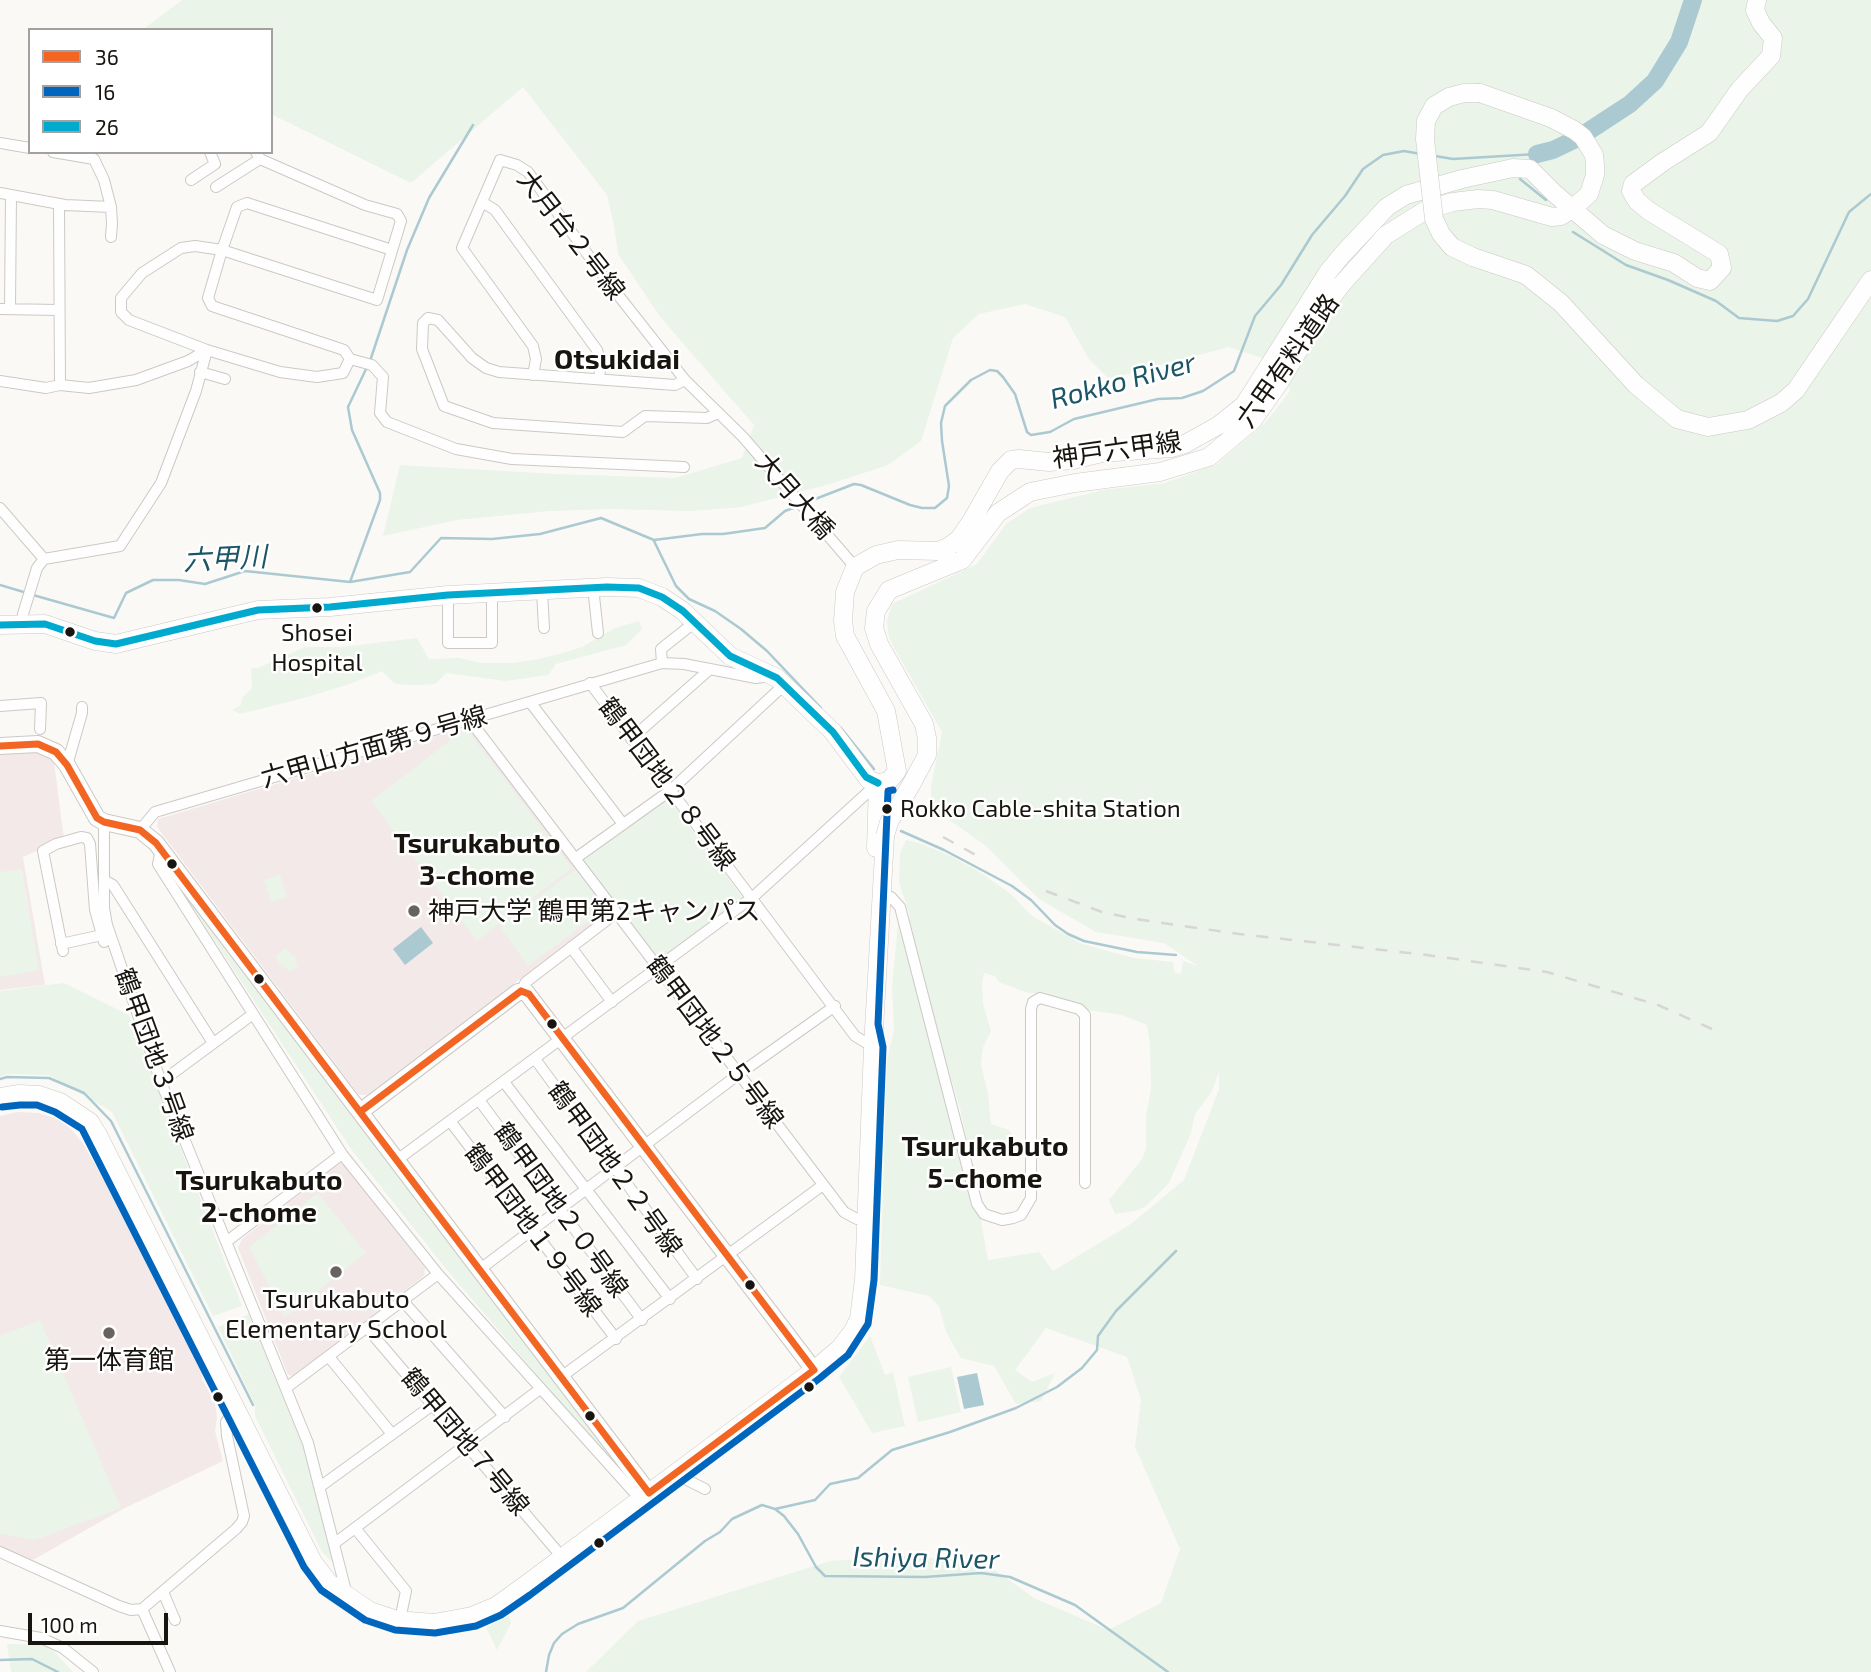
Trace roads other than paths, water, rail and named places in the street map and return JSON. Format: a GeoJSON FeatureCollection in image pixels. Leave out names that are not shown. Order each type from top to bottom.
{"type":"FeatureCollection","features":[{"type":"Feature","properties":{"kind":"main road"},"geometry":{"type":"LineString","coordinates":[[1757,0],[1755,10],[1773,38],[1771,56],[1740,89],[1709,133],[1633,184],[1631,191],[1637,201],[1649,211],[1719,254],[1722,268],[1710,281],[1697,278],[1674,263],[1635,251],[1603,235],[1572,209],[1593,186],[1595,165],[1590,145],[1574,130],[1528,108],[1480,93],[1464,93],[1441,100],[1434,106],[1426,121],[1425,139],[1434,219],[1451,247],[1526,275],[1561,303],[1636,386],[1676,419],[1708,427],[1748,420],[1781,403],[1796,390],[1871,281]]}},
{"type":"Feature","properties":{"kind":"main road","name":"神戸六甲線"},"geometry":{"type":"LineString","coordinates":[[850,561],[898,550],[938,551],[948,547],[959,539],[1000,471],[1011,460],[1019,458],[1049,462],[1102,453],[1172,447],[1193,440],[1219,425],[1244,405],[1335,264],[1387,207],[1406,195],[1462,179],[1513,169],[1530,169],[1572,209]]}},
{"type":"Feature","properties":{"kind":"main road","name":"六甲有料道路"},"geometry":{"type":"LineString","coordinates":[[873,1047],[885,836],[889,822],[927,755],[924,724],[879,644],[874,628],[876,611],[884,596],[890,590],[962,560],[998,513],[1030,492],[1160,472],[1209,457],[1253,420],[1282,380],[1323,309],[1348,277],[1386,235],[1426,210],[1453,202],[1478,199],[1493,200],[1552,217],[1572,209]]}},
{"type":"Feature","properties":{"kind":"main road"},"geometry":{"type":"LineString","coordinates":[[0,625],[45,624],[94,641],[116,644],[250,611],[448,595],[593,587],[620,586],[649,590],[695,622],[730,656],[785,684],[833,732],[866,777],[878,783],[891,780],[897,767],[886,711],[845,636],[843,621],[850,561]]}},
{"type":"Feature","properties":{"kind":"main road"},"geometry":{"type":"LineString","coordinates":[[0,1097],[39,1095],[60,1102],[90,1122],[313,1562],[329,1583],[370,1611],[400,1620],[434,1623],[471,1616],[496,1606],[814,1370],[840,1348],[859,1319],[864,1280],[873,1047],[867,1025],[878,783]]}},
{"type":"Feature","properties":{"kind":"main road"},"geometry":{"type":"LineString","coordinates":[[873,1047],[882,1027],[884,1014],[895,831],[878,812]]}},
{"type":"Feature","properties":{"kind":"street"},"geometry":{"type":"LineString","coordinates":[[0,143],[28,148]]}},
{"type":"Feature","properties":{"kind":"street"},"geometry":{"type":"LineString","coordinates":[[65,154],[94,159],[104,180],[111,207],[111,237]]}},
{"type":"Feature","properties":{"kind":"street"},"geometry":{"type":"LineString","coordinates":[[191,180],[215,164],[211,154]]}},
{"type":"Feature","properties":{"kind":"street"},"geometry":{"type":"LineString","coordinates":[[216,187],[258,156],[365,205],[397,214],[401,221],[377,300],[222,250],[195,246],[173,252],[142,273],[121,298],[121,312],[129,320],[207,350],[280,372],[317,377],[343,373],[347,355]]}},
{"type":"Feature","properties":{"kind":"street","name":"大月台２号線"},"geometry":{"type":"LineString","coordinates":[[533,375],[537,359],[533,346],[462,248],[500,160],[517,165],[528,172],[607,281],[685,380]]}},
{"type":"Feature","properties":{"kind":"street"},"geometry":{"type":"LineString","coordinates":[[58,310],[5,309],[6,194],[59,204],[111,207]]}},
{"type":"Feature","properties":{"kind":"street"},"geometry":{"type":"LineString","coordinates":[[482,202],[495,210],[597,350],[601,363],[599,378]]}},
{"type":"Feature","properties":{"kind":"street"},"geometry":{"type":"LineString","coordinates":[[391,250],[247,203],[237,207],[208,298],[212,306],[367,364],[383,377],[380,413],[387,422],[456,449],[512,458],[684,467]]}},
{"type":"Feature","properties":{"kind":"street"},"geometry":{"type":"LineString","coordinates":[[59,204],[60,385]]}},
{"type":"Feature","properties":{"kind":"street"},"geometry":{"type":"LineString","coordinates":[[685,380],[675,385],[510,374],[486,368],[472,358],[438,320],[428,318],[423,323],[422,349],[444,406],[493,423],[623,432],[645,415],[707,418],[718,413]]}},
{"type":"Feature","properties":{"kind":"street"},"geometry":{"type":"LineString","coordinates":[[0,381],[46,388],[60,385],[89,388],[136,380],[207,350]]}},
{"type":"Feature","properties":{"kind":"street"},"geometry":{"type":"LineString","coordinates":[[44,559],[120,546],[161,483],[196,391],[207,350]]}},
{"type":"Feature","properties":{"kind":"street"},"geometry":{"type":"LineString","coordinates":[[200,372],[225,379]]}},
{"type":"Feature","properties":{"kind":"street","name":"大月大橋"},"geometry":{"type":"LineString","coordinates":[[685,380],[743,437],[850,561]]}},
{"type":"Feature","properties":{"kind":"street"},"geometry":{"type":"LineString","coordinates":[[0,508],[44,559]]}},
{"type":"Feature","properties":{"kind":"street"},"geometry":{"type":"LineString","coordinates":[[22,624],[25,605],[44,559]]}},
{"type":"Feature","properties":{"kind":"street"},"geometry":{"type":"LineString","coordinates":[[593,587],[598,633]]}},
{"type":"Feature","properties":{"kind":"street"},"geometry":{"type":"LineString","coordinates":[[542,591],[544,628]]}},
{"type":"Feature","properties":{"kind":"street"},"geometry":{"type":"LineString","coordinates":[[448,595],[448,643],[492,643],[492,593]]}},
{"type":"Feature","properties":{"kind":"street"},"geometry":{"type":"LineString","coordinates":[[695,622],[662,649],[662,663],[684,664],[756,678],[768,673]]}},
{"type":"Feature","properties":{"kind":"street","name":"六甲山方面第９号線"},"geometry":{"type":"LineString","coordinates":[[140,830],[155,812],[662,663]]}},
{"type":"Feature","properties":{"kind":"street"},"geometry":{"type":"LineString","coordinates":[[631,739],[710,669]]}},
{"type":"Feature","properties":{"kind":"street","name":"鶴甲団地２８号線"},"geometry":{"type":"LineString","coordinates":[[590,683],[855,1036],[873,1047]]}},
{"type":"Feature","properties":{"kind":"street"},"geometry":{"type":"LineString","coordinates":[[576,858],[671,790],[785,684]]}},
{"type":"Feature","properties":{"kind":"street"},"geometry":{"type":"LineString","coordinates":[[530,702],[623,824]]}},
{"type":"Feature","properties":{"kind":"street"},"geometry":{"type":"LineString","coordinates":[[0,706],[41,703],[40,729]]}},
{"type":"Feature","properties":{"kind":"street"},"geometry":{"type":"LineString","coordinates":[[67,765],[82,707]]}},
{"type":"Feature","properties":{"kind":"street","name":"鶴甲団地２５号線"},"geometry":{"type":"LineString","coordinates":[[469,719],[844,1212],[857,1219],[866,1219]]}},
{"type":"Feature","properties":{"kind":"street"},"geometry":{"type":"LineString","coordinates":[[0,746],[38,744],[56,752],[67,765],[91,811],[104,822],[140,830],[151,837],[561,1377],[645,1496]]}},
{"type":"Feature","properties":{"kind":"street"},"geometry":{"type":"LineString","coordinates":[[397,1160],[753,898],[878,783]]}},
{"type":"Feature","properties":{"kind":"street","name":"鶴甲団地３号線"},"geometry":{"type":"LineString","coordinates":[[104,822],[106,936],[161,1082],[308,1443],[348,1598]]}},
{"type":"Feature","properties":{"kind":"street"},"geometry":{"type":"LineString","coordinates":[[81,837],[87,838],[90,844],[95,910],[106,936],[62,948],[43,851],[81,837]]}},
{"type":"Feature","properties":{"kind":"street"},"geometry":{"type":"LineString","coordinates":[[161,849],[158,864],[342,1154],[438,1273],[540,1389],[645,1496]]}},
{"type":"Feature","properties":{"kind":"street"},"geometry":{"type":"LineString","coordinates":[[104,880],[113,885],[214,1043]]}},
{"type":"Feature","properties":{"kind":"street"},"geometry":{"type":"LineString","coordinates":[[891,897],[900,907],[977,1204],[984,1214],[1002,1220],[1021,1215],[1031,1198],[1031,1009],[1033,1002],[1040,998],[1079,1009],[1085,1015],[1085,1183]]}},
{"type":"Feature","properties":{"kind":"street"},"geometry":{"type":"LineString","coordinates":[[360,1112],[522,991],[526,982],[616,913]]}},
{"type":"Feature","properties":{"kind":"street"},"geometry":{"type":"LineString","coordinates":[[571,947],[612,1002]]}},
{"type":"Feature","properties":{"kind":"street"},"geometry":{"type":"LineString","coordinates":[[522,991],[529,994],[814,1370]]}},
{"type":"Feature","properties":{"kind":"street"},"geometry":{"type":"LineString","coordinates":[[479,1270],[739,1074],[835,1006]]}},
{"type":"Feature","properties":{"kind":"street"},"geometry":{"type":"LineString","coordinates":[[161,1082],[253,1014]]}},
{"type":"Feature","properties":{"kind":"street","name":"鶴甲団地２２号線"},"geometry":{"type":"LineString","coordinates":[[535,1059],[696,1279]]}},
{"type":"Feature","properties":{"kind":"street"},"geometry":{"type":"LineString","coordinates":[[504,1082],[670,1299]]}},
{"type":"Feature","properties":{"kind":"street","name":"鶴甲団地２０号線"},"geometry":{"type":"LineString","coordinates":[[479,1100],[642,1320]]}},
{"type":"Feature","properties":{"kind":"street","name":"鶴甲団地１９号線"},"geometry":{"type":"LineString","coordinates":[[450,1121],[616,1339]]}},
{"type":"Feature","properties":{"kind":"street"},"geometry":{"type":"LineString","coordinates":[[226,1242],[342,1154]]}},
{"type":"Feature","properties":{"kind":"street"},"geometry":{"type":"LineString","coordinates":[[561,1377],[823,1185]]}},
{"type":"Feature","properties":{"kind":"street"},"geometry":{"type":"LineString","coordinates":[[286,1388],[438,1273]]}},
{"type":"Feature","properties":{"kind":"street"},"geometry":{"type":"LineString","coordinates":[[403,1301],[505,1417]]}},
{"type":"Feature","properties":{"kind":"street","name":"鶴甲団地７号線"},"geometry":{"type":"LineString","coordinates":[[367,1328],[562,1557]]}},
{"type":"Feature","properties":{"kind":"street"},"geometry":{"type":"LineString","coordinates":[[329,1357],[392,1434]]}},
{"type":"Feature","properties":{"kind":"street"},"geometry":{"type":"LineString","coordinates":[[334,1543],[540,1389]]}},
{"type":"Feature","properties":{"kind":"street"},"geometry":{"type":"LineString","coordinates":[[321,1486],[434,1404]]}},
{"type":"Feature","properties":{"kind":"street"},"geometry":{"type":"LineString","coordinates":[[0,1552],[119,1606],[131,1610],[142,1609],[242,1522],[244,1516],[226,1422],[235,1409]]}},
{"type":"Feature","properties":{"kind":"street"},"geometry":{"type":"LineString","coordinates":[[675,1474],[705,1489]]}},
{"type":"Feature","properties":{"kind":"street"},"geometry":{"type":"LineString","coordinates":[[355,1528],[406,1591],[400,1620]]}},
{"type":"Feature","properties":{"kind":"street"},"geometry":{"type":"LineString","coordinates":[[163,1592],[175,1620]]}},
{"type":"Feature","properties":{"kind":"street"},"geometry":{"type":"LineString","coordinates":[[142,1609],[170,1672]]}},
{"type":"Feature","properties":{"kind":"street"},"geometry":{"type":"LineString","coordinates":[[0,1631],[41,1638],[64,1648],[93,1672]]}},
{"type":"Feature","properties":{"kind":"water"},"geometry":{"type":"Polygon","coordinates":[[[421,927],[433,943],[405,965],[393,949],[421,927]]]}},
{"type":"Feature","properties":{"kind":"water"},"geometry":{"type":"Polygon","coordinates":[[[977,1373],[984,1405],[964,1409],[957,1377],[977,1373]]]}},
{"type":"Feature","properties":{"kind":"waterway","name":"Rokko River"},"geometry":{"type":"LineString","coordinates":[[1537,154],[1578,138],[1630,104],[1655,81],[1679,42],[1693,0]]}},
{"type":"Feature","properties":{"kind":"waterway"},"geometry":{"type":"LineString","coordinates":[[370,361],[407,250],[429,198],[473,125]]}},
{"type":"Feature","properties":{"kind":"waterway","name":"Rokko River"},"geometry":{"type":"LineString","coordinates":[[805,503],[854,484],[910,505],[935,508],[947,498],[949,486],[941,423],[945,406],[971,380],[990,370],[997,371],[1015,394],[1027,432],[1031,435],[1050,432],[1074,419],[1158,399],[1182,398],[1203,391],[1234,371],[1255,316],[1281,285],[1312,235],[1345,196],[1363,169],[1383,155],[1404,151],[1421,154]]}},
{"type":"Feature","properties":{"kind":"waterway","name":"Rokko River"},"geometry":{"type":"LineString","coordinates":[[1435,156],[1453,159],[1537,154]]}},
{"type":"Feature","properties":{"kind":"waterway"},"geometry":{"type":"LineString","coordinates":[[1520,179],[1546,200]]}},
{"type":"Feature","properties":{"kind":"waterway"},"geometry":{"type":"LineString","coordinates":[[1573,232],[1626,265],[1716,301],[1739,318],[1777,321],[1793,316],[1808,299],[1849,212],[1871,194]]}},
{"type":"Feature","properties":{"kind":"waterway"},"geometry":{"type":"LineString","coordinates":[[350,582],[380,500],[380,493],[352,430],[348,407],[367,367]]}},
{"type":"Feature","properties":{"kind":"waterway","name":"Rokko River"},"geometry":{"type":"LineString","coordinates":[[33,595],[114,618],[126,593],[153,580],[205,584],[245,571],[350,582],[410,572],[441,538],[492,539],[540,534],[601,518],[654,540],[723,534],[765,528],[785,511],[799,506]]}},
{"type":"Feature","properties":{"kind":"waterway"},"geometry":{"type":"LineString","coordinates":[[654,541],[676,586],[689,599],[715,611],[741,629],[767,651],[821,708]]}},
{"type":"Feature","properties":{"kind":"waterway","name":"六甲川"},"geometry":{"type":"LineString","coordinates":[[0,585],[27,593]]}},
{"type":"Feature","properties":{"kind":"waterway"},"geometry":{"type":"LineString","coordinates":[[841,728],[874,769]]}},
{"type":"Feature","properties":{"kind":"waterway"},"geometry":{"type":"LineString","coordinates":[[901,831],[1012,886],[1068,934],[1084,941],[1137,952],[1176,955]]}},
{"type":"Feature","properties":{"kind":"waterway"},"geometry":{"type":"LineString","coordinates":[[0,1079],[49,1078],[84,1093],[111,1121],[253,1405]]}},
{"type":"Feature","properties":{"kind":"waterway"},"geometry":{"type":"LineString","coordinates":[[775,1509],[815,1500],[830,1484],[858,1478],[892,1450],[1016,1408],[1057,1387],[1082,1368],[1097,1350],[1098,1336],[1116,1311],[1176,1251]]}},
{"type":"Feature","properties":{"kind":"waterway","name":"Ishiya River"},"geometry":{"type":"LineString","coordinates":[[546,1672],[554,1643],[562,1634],[578,1624],[623,1608],[705,1541],[720,1532],[732,1519],[762,1505],[775,1509],[784,1516],[798,1534],[816,1567],[825,1576],[925,1577],[981,1573],[1010,1577],[1075,1605],[1168,1672]]}},
{"type":"Feature","properties":{"kind":"waterway","name":"Ishiya River"},"geometry":{"type":"LineString","coordinates":[[0,1660],[32,1659],[58,1672]]}},
{"type":"Feature","properties":{"kind":"railway"},"geometry":{"type":"LineString","coordinates":[[943,837],[985,860]]}},
{"type":"Feature","properties":{"kind":"railway"},"geometry":{"type":"LineString","coordinates":[[1046,891],[1102,912],[1135,919],[1547,972],[1658,1005],[1712,1029]]}},
{"type":"Feature","properties":{"kind":"place","name":"Shosei Hospital"},"geometry":{"type":"Point","coordinates":[317,608]}},
{"type":"Feature","properties":{"kind":"place","name":"Rokko Cable-shita Station"},"geometry":{"type":"Point","coordinates":[887,809]}},
{"type":"Feature","properties":{"kind":"place","name":"神戸大学 鶴甲第2キャンパス"},"geometry":{"type":"Point","coordinates":[414,911]}},
{"type":"Feature","properties":{"kind":"place","name":"Tsurukabuto Elementary School"},"geometry":{"type":"Point","coordinates":[336,1272]}},
{"type":"Feature","properties":{"kind":"place","name":"第一体育館"},"geometry":{"type":"Point","coordinates":[109,1333]}},
{"type":"Feature","properties":{"kind":"district","name":"Otsukidai"},"geometry":{"type":"Point","coordinates":[617,360]}},
{"type":"Feature","properties":{"kind":"district","name":"Tsurukabuto 3-chome"},"geometry":{"type":"Point","coordinates":[477,860]}},
{"type":"Feature","properties":{"kind":"district","name":"Tsurukabuto 5-chome"},"geometry":{"type":"Point","coordinates":[985,1163]}},
{"type":"Feature","properties":{"kind":"district","name":"Tsurukabuto 2-chome"},"geometry":{"type":"Point","coordinates":[259,1197]}}]}
